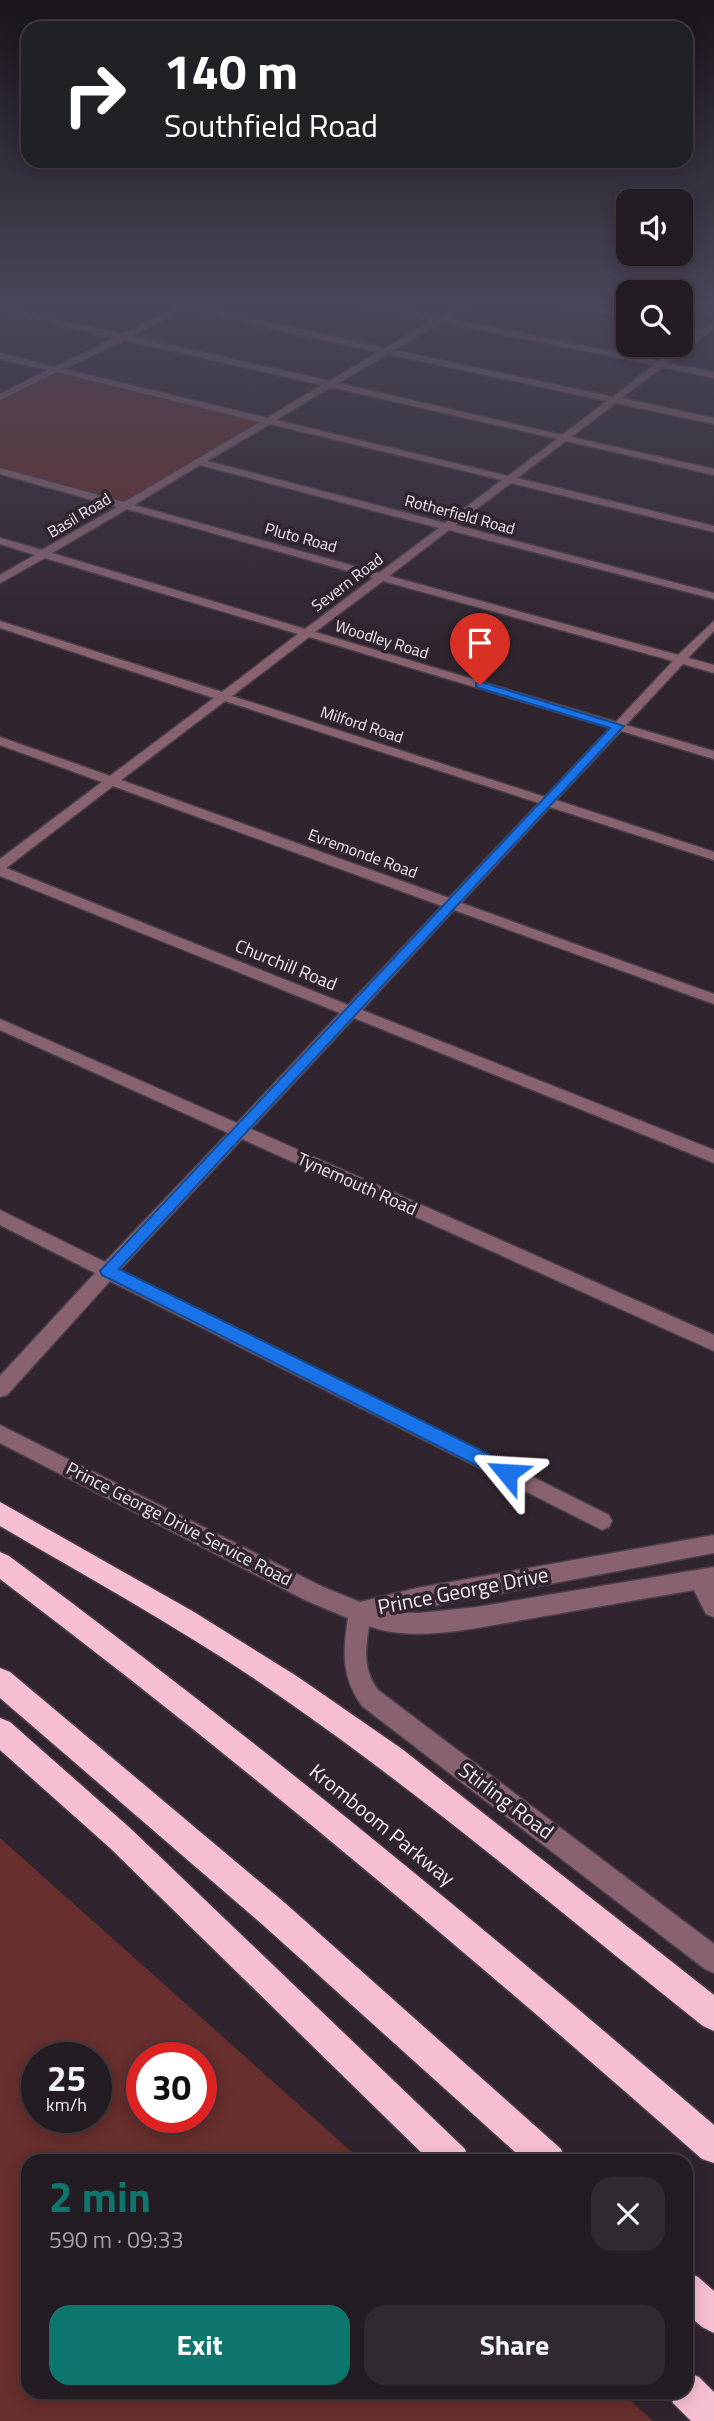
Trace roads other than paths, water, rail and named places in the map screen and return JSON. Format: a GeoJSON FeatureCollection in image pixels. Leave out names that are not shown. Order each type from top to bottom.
{"type":"FeatureCollection","features":[{"type":"Feature","properties":{"kind":"highway"},"geometry":{"type":"LineString","coordinates":[[0,1513],[185,1621],[288,1686],[391,1759],[714,2015]]}},
{"type":"Feature","properties":{"kind":"highway","name":"Kromboom Parkway"},"geometry":{"type":"LineString","coordinates":[[0,1564],[213,1728],[347,1836],[510,1971],[714,2147]]}},
{"type":"Feature","properties":{"kind":"highway"},"geometry":{"type":"LineString","coordinates":[[0,1681],[274,1914],[541,2154]]}},
{"type":"Feature","properties":{"kind":"highway"},"geometry":{"type":"LineString","coordinates":[[0,1732],[120,1838],[446,2154]]}},
{"type":"Feature","properties":{"kind":"highway"},"geometry":{"type":"LineString","coordinates":[[693,2296],[714,2315]]}},
{"type":"Feature","properties":{"kind":"highway"},"geometry":{"type":"LineString","coordinates":[[693,2397],[714,2418]]}},
{"type":"Feature","properties":{"kind":"street"},"geometry":{"type":"LineString","coordinates":[[255,418],[714,529]]}},
{"type":"Feature","properties":{"kind":"street","name":"Basil Road"},"geometry":{"type":"LineString","coordinates":[[0,580],[273,418]]}},
{"type":"Feature","properties":{"kind":"street"},"geometry":{"type":"LineString","coordinates":[[477,418],[714,472]]}},
{"type":"Feature","properties":{"kind":"street","name":"Severn Road"},"geometry":{"type":"LineString","coordinates":[[0,869],[111,781],[590,418]]}},
{"type":"Feature","properties":{"kind":"street","name":"Rotherfield Road"},"geometry":{"type":"LineString","coordinates":[[199,462],[714,596]]}},
{"type":"Feature","properties":{"kind":"street","name":"Pluto Road"},"geometry":{"type":"LineString","coordinates":[[0,471],[714,669]]}},
{"type":"Feature","properties":{"kind":"street","name":"Woodley Road"},"geometry":{"type":"LineString","coordinates":[[0,541],[714,755]]}},
{"type":"Feature","properties":{"kind":"street"},"geometry":{"type":"LineString","coordinates":[[0,1389],[714,624]]}},
{"type":"Feature","properties":{"kind":"street","name":"Milford Road"},"geometry":{"type":"LineString","coordinates":[[0,625],[714,856]]}},
{"type":"Feature","properties":{"kind":"street","name":"Evremonde Road"},"geometry":{"type":"LineString","coordinates":[[0,741],[714,999]]}},
{"type":"Feature","properties":{"kind":"street","name":"Churchill Road"},"geometry":{"type":"LineString","coordinates":[[0,869],[714,1157]]}},
{"type":"Feature","properties":{"kind":"street","name":"Tynemouth Road"},"geometry":{"type":"LineString","coordinates":[[0,1024],[714,1343]]}},
{"type":"Feature","properties":{"kind":"street"},"geometry":{"type":"LineString","coordinates":[[0,1217],[602,1521]]}},
{"type":"Feature","properties":{"kind":"street","name":"Prince George Drive Service Road"},"geometry":{"type":"LineString","coordinates":[[0,1433],[315,1594],[360,1612]]}},
{"type":"Feature","properties":{"kind":"street","name":"Prince George Drive"},"geometry":{"type":"LineString","coordinates":[[360,1612],[417,1598],[714,1544]]}},
{"type":"Feature","properties":{"kind":"street"},"geometry":{"type":"LineString","coordinates":[[706,1578],[714,1607]]}},
{"type":"Feature","properties":{"kind":"street","name":"Prince George Drive"},"geometry":{"type":"LineString","coordinates":[[360,1612],[382,1621],[419,1623],[477,1617],[706,1578]]}},
{"type":"Feature","properties":{"kind":"street","name":"Stirling Road"},"geometry":{"type":"LineString","coordinates":[[360,1612],[354,1666],[359,1683],[370,1698],[714,1960]]}}]}
